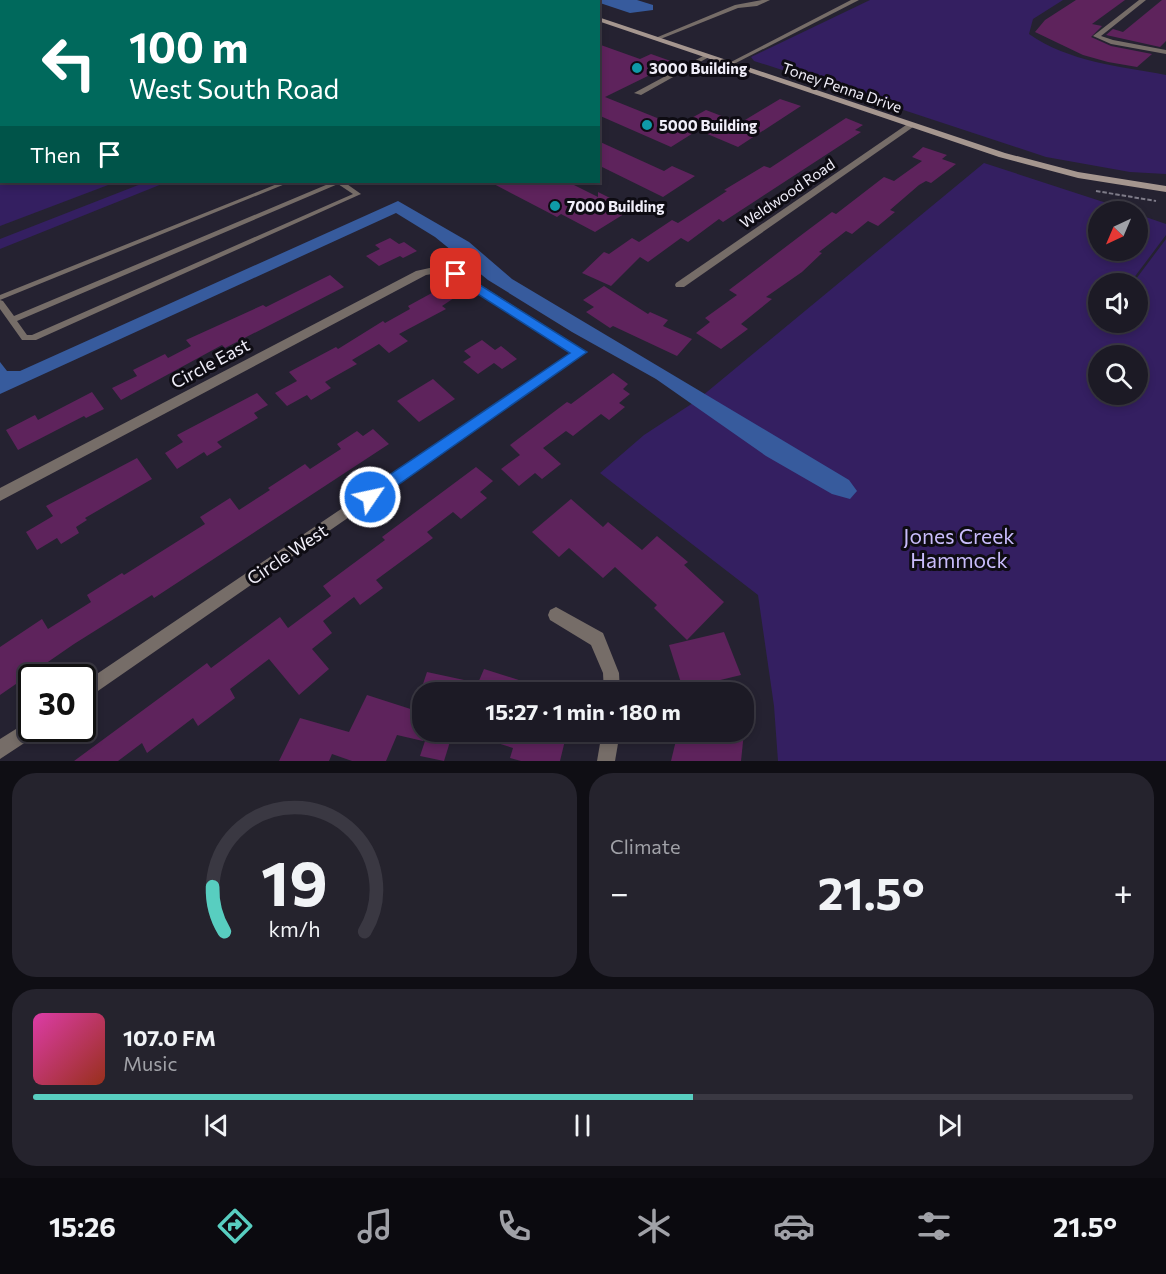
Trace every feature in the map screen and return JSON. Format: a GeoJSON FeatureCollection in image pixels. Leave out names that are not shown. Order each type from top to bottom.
{"type":"FeatureCollection","features":[{"type":"Feature","properties":{"kind":"street"},"geometry":{"type":"LineString","coordinates":[[656,39],[737,6],[757,4],[767,0]]}},
{"type":"Feature","properties":{"kind":"street"},"geometry":{"type":"LineString","coordinates":[[730,64],[856,0]]}},
{"type":"Feature","properties":{"kind":"street"},"geometry":{"type":"LineString","coordinates":[[1143,0],[1096,36],[1111,42],[1166,52]]}},
{"type":"Feature","properties":{"kind":"street"},"geometry":{"type":"LineString","coordinates":[[729,1],[737,6]]}},
{"type":"Feature","properties":{"kind":"street","name":"Toney Penna Drive"},"geometry":{"type":"LineString","coordinates":[[600,21],[1002,155],[1099,182],[1166,195]]}},
{"type":"Feature","properties":{"kind":"street"},"geometry":{"type":"LineString","coordinates":[[638,93],[707,56]]}},
{"type":"Feature","properties":{"kind":"street","name":"Weldwood Road"},"geometry":{"type":"LineString","coordinates":[[680,285],[912,125]]}},
{"type":"Feature","properties":{"kind":"street","name":"Toney Penna Drive"},"geometry":{"type":"LineString","coordinates":[[1078,176],[1166,189]]}},
{"type":"Feature","properties":{"kind":"street","name":"Circle West"},"geometry":{"type":"LineString","coordinates":[[96,683],[580,352],[456,274],[439,269]]}},
{"type":"Feature","properties":{"kind":"street","name":"Circle East"},"geometry":{"type":"LineString","coordinates":[[0,495],[420,273],[439,269]]}},
{"type":"Feature","properties":{"kind":"street"},"geometry":{"type":"LineString","coordinates":[[556,615],[597,639],[611,674],[611,682]]}},
{"type":"Feature","properties":{"kind":"street"},"geometry":{"type":"LineString","coordinates":[[0,750],[18,738]]}},
{"type":"Feature","properties":{"kind":"street"},"geometry":{"type":"LineString","coordinates":[[606,761],[609,742]]}},
{"type":"Feature","properties":{"kind":"lane"},"geometry":{"type":"LineString","coordinates":[[286,183],[0,301],[25,338],[33,338],[358,194],[341,183]]}},
{"type":"Feature","properties":{"kind":"lane"},"geometry":{"type":"LineString","coordinates":[[12,320],[337,183]]}},
{"type":"Feature","properties":{"kind":"green space"},"geometry":{"type":"Polygon","coordinates":[[[870,0],[1063,0],[1033,19],[1029,34],[1078,57],[1166,75],[1166,174],[1130,172],[1046,157],[754,61],[751,57],[870,0]]]}},
{"type":"Feature","properties":{"kind":"green space","name":"Jones Creek Hammock"},"geometry":{"type":"Polygon","coordinates":[[[984,163],[1100,201],[1088,201],[1088,261],[1146,261],[1138,273],[1088,273],[1088,333],[1148,333],[1148,273],[1140,273],[1166,239],[1166,761],[778,761],[774,706],[758,595],[600,473],[644,435],[696,401],[984,163]]]}},
{"type":"Feature","properties":{"kind":"green space"},"geometry":{"type":"Polygon","coordinates":[[[0,183],[113,183],[0,226],[0,183]]]}},
{"type":"Feature","properties":{"kind":"green space"},"geometry":{"type":"Polygon","coordinates":[[[143,183],[165,183],[0,249],[0,239],[143,183]]]}},
{"type":"Feature","properties":{"kind":"green space","name":"Jones Creek Hammock"},"geometry":{"type":"Polygon","coordinates":[[[1148,218],[1166,224],[1166,235],[1148,259],[1148,218]]]}},
{"type":"Feature","properties":{"kind":"water"},"geometry":{"type":"Polygon","coordinates":[[[600,0],[637,0],[653,5],[653,10],[630,13],[600,3],[600,0]]]}},
{"type":"Feature","properties":{"kind":"water"},"geometry":{"type":"Polygon","coordinates":[[[398,201],[469,242],[512,279],[849,480],[857,491],[850,499],[832,494],[766,456],[656,379],[572,332],[488,280],[435,237],[396,213],[0,394],[0,362],[7,371],[20,371],[398,201]]]}},
{"type":"Feature","properties":{"kind":"building"},"geometry":{"type":"Polygon","coordinates":[[[1076,0],[1125,0],[1092,24],[1102,26],[1091,37],[1111,46],[1152,54],[1137,67],[1108,62],[1083,55],[1035,32],[1045,20],[1076,0]]]}},
{"type":"Feature","properties":{"kind":"building"},"geometry":{"type":"Polygon","coordinates":[[[1162,0],[1166,0],[1166,41],[1160,47],[1106,35],[1113,29],[1123,32],[1162,0]]]}},
{"type":"Feature","properties":{"kind":"building"},"geometry":{"type":"Polygon","coordinates":[[[600,45],[640,59],[651,54],[682,65],[664,75],[656,72],[605,97],[677,126],[706,110],[740,123],[780,99],[801,106],[738,147],[698,130],[671,147],[600,116],[600,45]]]}},
{"type":"Feature","properties":{"kind":"building"},"geometry":{"type":"Polygon","coordinates":[[[846,118],[863,125],[855,130],[861,132],[723,222],[719,219],[688,242],[681,238],[648,262],[640,257],[611,286],[582,273],[604,252],[609,254],[632,238],[639,242],[672,220],[678,223],[727,191],[724,190],[764,166],[770,168],[846,118]]]}},
{"type":"Feature","properties":{"kind":"building"},"geometry":{"type":"Polygon","coordinates":[[[600,142],[664,171],[672,166],[695,176],[663,197],[600,166],[600,142]]]}},
{"type":"Feature","properties":{"kind":"building"},"geometry":{"type":"Polygon","coordinates":[[[923,147],[947,155],[942,159],[956,164],[931,183],[926,181],[919,185],[890,210],[895,212],[878,226],[868,221],[852,234],[846,231],[819,252],[822,253],[802,272],[766,297],[772,299],[741,324],[748,329],[721,349],[696,333],[710,322],[705,318],[737,295],[729,290],[832,212],[836,214],[884,177],[894,181],[922,161],[912,157],[923,147]]]}},
{"type":"Feature","properties":{"kind":"building"},"geometry":{"type":"Polygon","coordinates":[[[492,183],[570,183],[598,197],[598,192],[632,209],[595,232],[561,214],[557,217],[492,183]]]}},
{"type":"Feature","properties":{"kind":"building"},"geometry":{"type":"Polygon","coordinates":[[[390,238],[399,244],[404,242],[417,251],[379,266],[366,256],[380,249],[375,245],[390,238]]]}},
{"type":"Feature","properties":{"kind":"building"},"geometry":{"type":"Polygon","coordinates":[[[330,275],[344,287],[225,348],[222,345],[121,400],[112,388],[137,376],[133,370],[165,354],[168,358],[191,346],[186,340],[263,305],[266,307],[330,275]]]}},
{"type":"Feature","properties":{"kind":"building"},"geometry":{"type":"Polygon","coordinates":[[[604,286],[648,314],[650,312],[668,320],[663,326],[692,339],[677,356],[613,326],[610,328],[586,312],[594,307],[583,300],[604,286]]]}},
{"type":"Feature","properties":{"kind":"building"},"geometry":{"type":"Polygon","coordinates":[[[441,288],[454,298],[442,306],[446,309],[399,334],[408,341],[389,353],[379,344],[352,360],[357,364],[325,382],[331,388],[311,400],[307,395],[287,406],[275,393],[297,381],[289,372],[336,347],[338,349],[383,321],[385,323],[410,309],[408,306],[441,288]]]}},
{"type":"Feature","properties":{"kind":"building"},"geometry":{"type":"Polygon","coordinates":[[[482,340],[495,350],[501,346],[517,359],[502,369],[494,363],[478,374],[463,362],[471,357],[464,351],[482,340]]]}},
{"type":"Feature","properties":{"kind":"building"},"geometry":{"type":"Polygon","coordinates":[[[613,373],[628,384],[623,389],[630,394],[619,403],[625,407],[609,420],[601,414],[573,436],[566,431],[543,448],[561,464],[542,479],[535,473],[519,486],[501,469],[520,455],[510,445],[567,402],[571,404],[613,373]]]}},
{"type":"Feature","properties":{"kind":"building"},"geometry":{"type":"Polygon","coordinates":[[[433,379],[455,399],[419,422],[397,401],[433,379]]]}},
{"type":"Feature","properties":{"kind":"building"},"geometry":{"type":"Polygon","coordinates":[[[92,392],[104,409],[86,418],[84,416],[18,450],[6,430],[35,415],[38,420],[92,392]]]}},
{"type":"Feature","properties":{"kind":"building"},"geometry":{"type":"Polygon","coordinates":[[[257,393],[268,405],[254,413],[258,418],[217,442],[222,447],[207,456],[204,452],[177,469],[165,453],[183,442],[177,435],[257,393]]]}},
{"type":"Feature","properties":{"kind":"building"},"geometry":{"type":"Polygon","coordinates":[[[373,429],[389,444],[154,598],[152,595],[45,664],[18,664],[18,683],[0,695],[0,647],[42,619],[48,629],[91,602],[87,595],[122,573],[124,575],[205,524],[200,517],[230,498],[239,510],[305,464],[310,469],[341,449],[337,444],[357,431],[363,436],[373,429]]]}},
{"type":"Feature","properties":{"kind":"building"},"geometry":{"type":"Polygon","coordinates":[[[137,458],[152,479],[85,518],[87,520],[76,527],[79,533],[61,544],[57,538],[37,550],[26,532],[53,516],[46,506],[137,458]]]}},
{"type":"Feature","properties":{"kind":"building"},"geometry":{"type":"Polygon","coordinates":[[[476,467],[493,481],[480,492],[487,498],[461,519],[453,512],[427,532],[433,538],[376,580],[383,588],[360,605],[354,597],[323,621],[332,633],[312,649],[329,669],[299,695],[269,659],[230,689],[235,698],[198,726],[193,718],[147,753],[142,743],[118,761],[74,761],[207,663],[211,668],[280,617],[288,628],[331,596],[323,586],[385,540],[382,537],[476,467]]]}},
{"type":"Feature","properties":{"kind":"building"},"geometry":{"type":"Polygon","coordinates":[[[571,499],[603,527],[608,522],[642,550],[657,536],[688,562],[684,565],[724,602],[687,640],[654,608],[657,605],[615,567],[603,578],[569,548],[559,557],[532,532],[571,499]]]}},
{"type":"Feature","properties":{"kind":"building"},"geometry":{"type":"Polygon","coordinates":[[[724,632],[741,675],[712,682],[681,682],[669,645],[724,632]]]}},
{"type":"Feature","properties":{"kind":"building"},"geometry":{"type":"Polygon","coordinates":[[[484,669],[525,682],[478,682],[484,669]]]}},
{"type":"Feature","properties":{"kind":"building"},"geometry":{"type":"Polygon","coordinates":[[[427,672],[473,682],[424,682],[427,672]]]}},
{"type":"Feature","properties":{"kind":"building"},"geometry":{"type":"Polygon","coordinates":[[[367,695],[412,709],[412,738],[397,735],[386,761],[352,761],[332,754],[329,761],[279,761],[300,718],[349,732],[367,695]]]}},
{"type":"Feature","properties":{"kind":"building"},"geometry":{"type":"Polygon","coordinates":[[[425,742],[450,742],[444,761],[420,756],[425,742]]]}},
{"type":"Feature","properties":{"kind":"building"},"geometry":{"type":"Polygon","coordinates":[[[494,742],[565,742],[560,761],[521,761],[510,758],[513,748],[494,742]]]}},
{"type":"Feature","properties":{"kind":"building"},"geometry":{"type":"Polygon","coordinates":[[[676,742],[743,742],[741,761],[671,761],[676,742]]]}},
{"type":"Feature","properties":{"kind":"place","name":"3000 Building"},"geometry":{"type":"Point","coordinates":[637,68]}},
{"type":"Feature","properties":{"kind":"place","name":"5000 Building"},"geometry":{"type":"Point","coordinates":[647,125]}},
{"type":"Feature","properties":{"kind":"place","name":"7000 Building"},"geometry":{"type":"Point","coordinates":[555,206]}},
{"type":"Feature","properties":{"kind":"route"},"geometry":{"type":"LineString","coordinates":[[370,497],[580,352],[456,274]]}}]}
